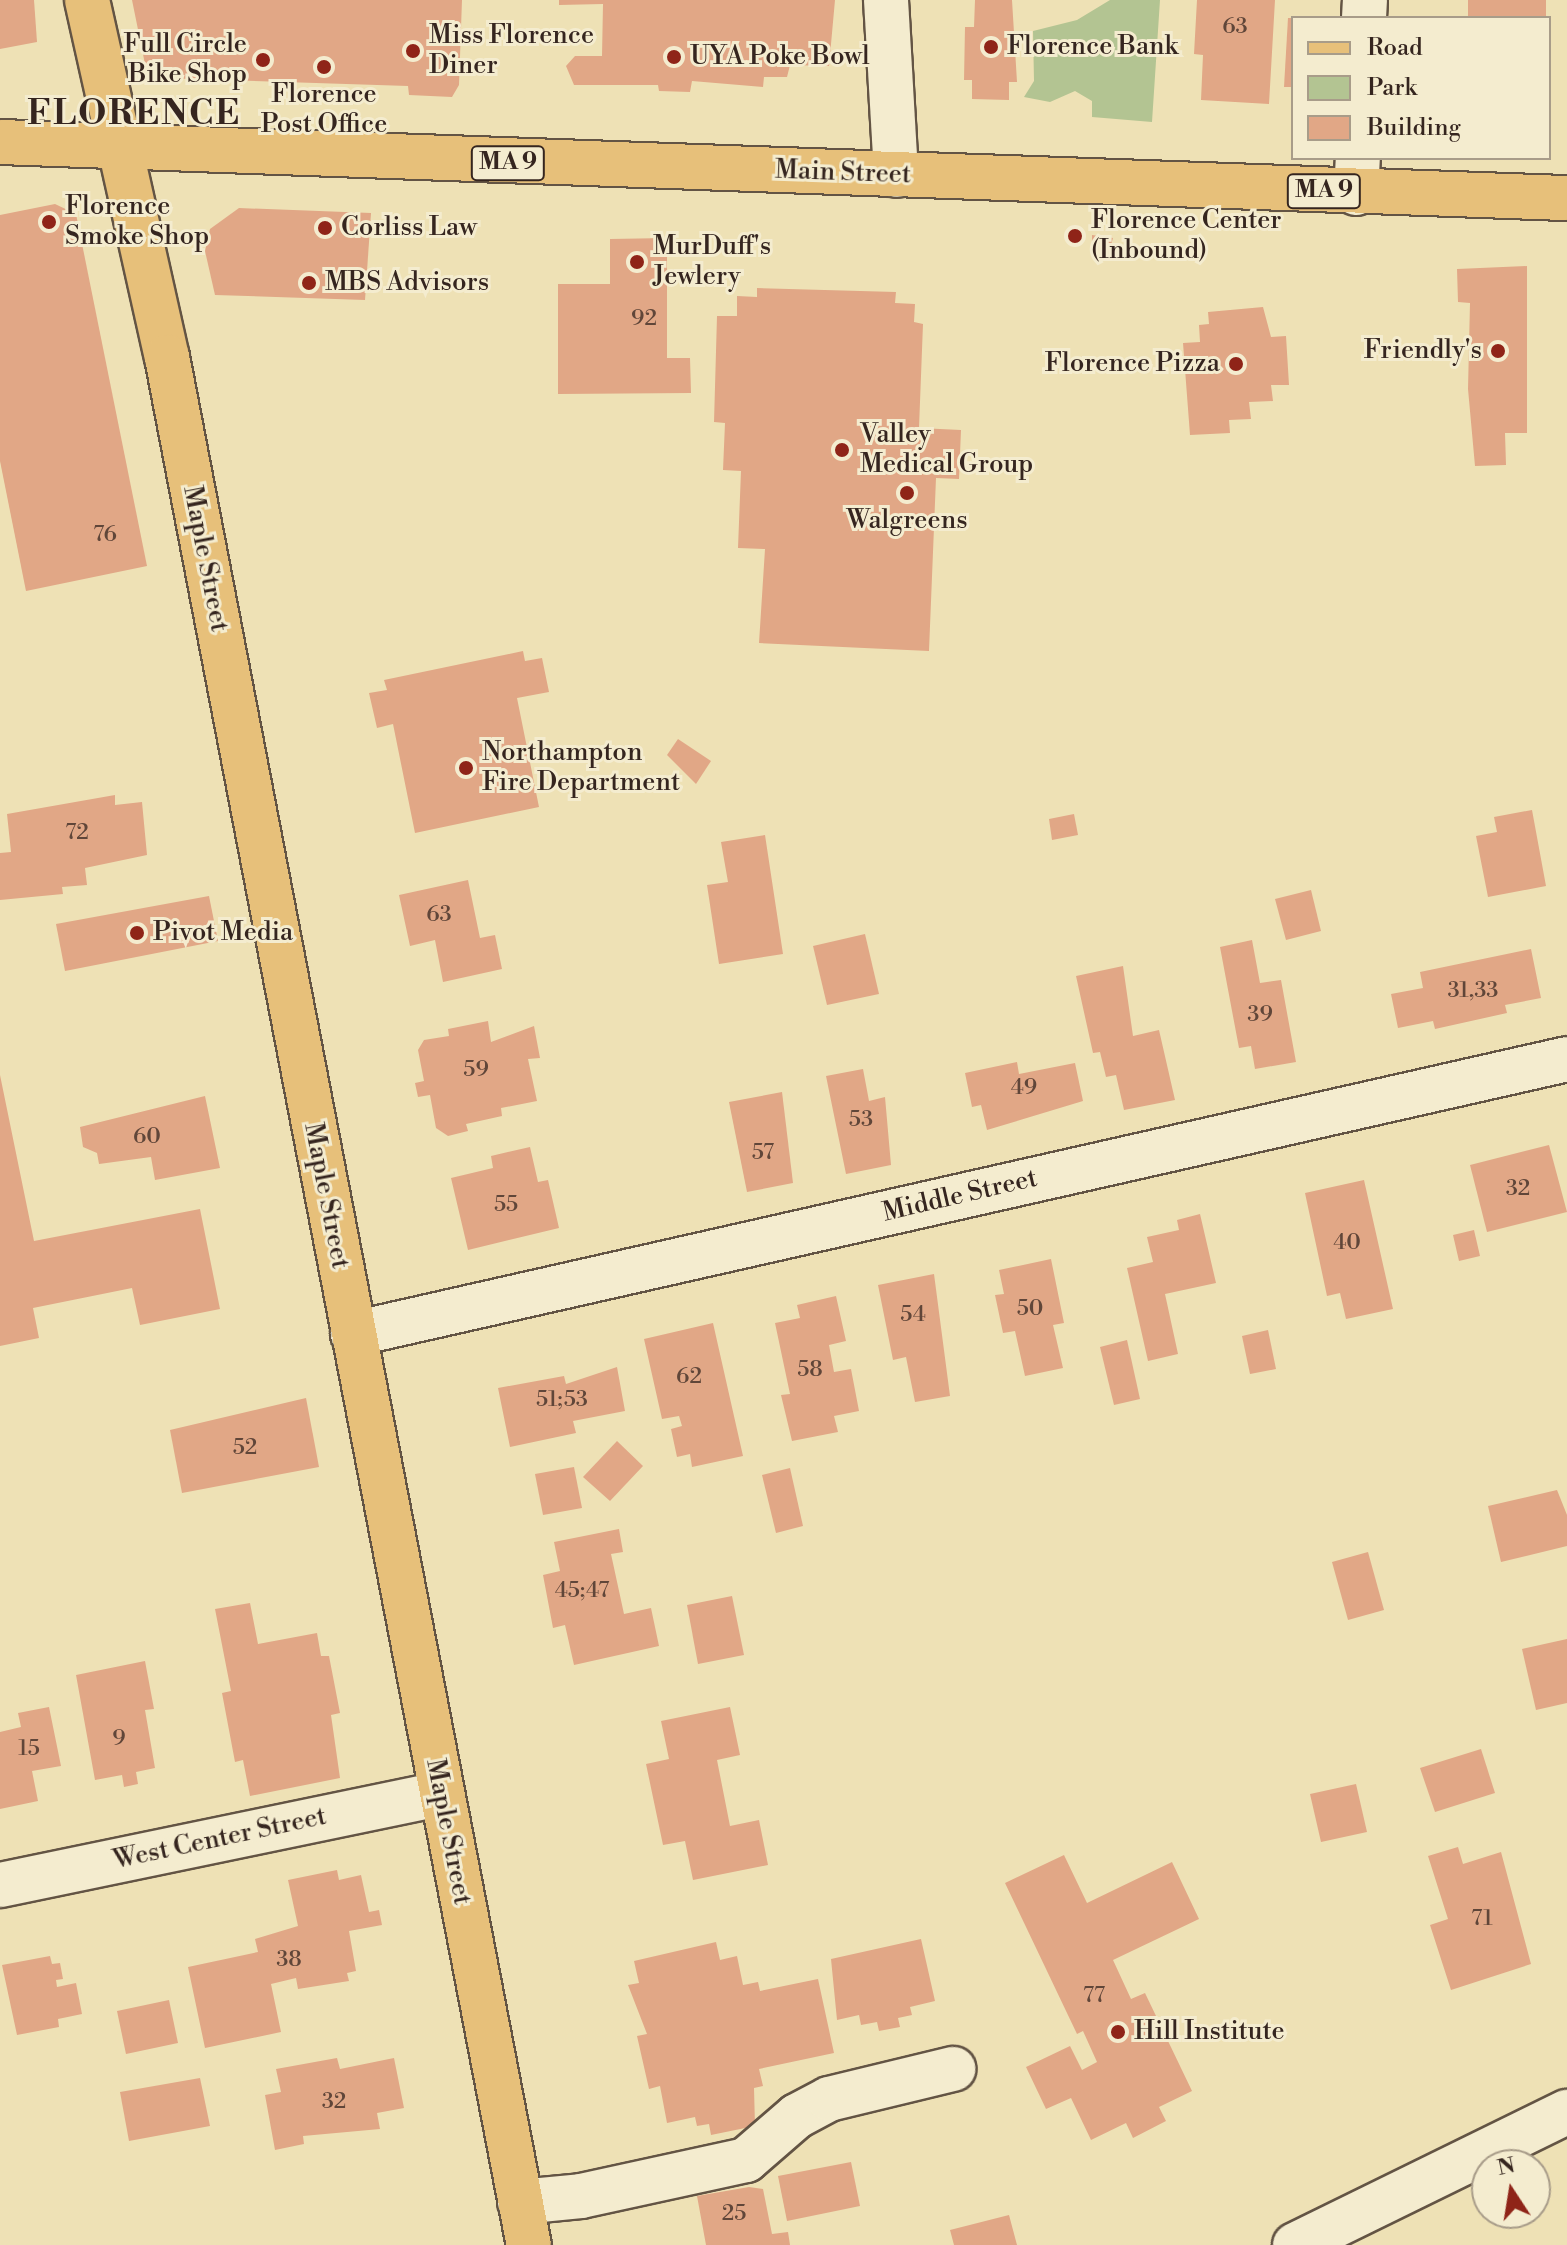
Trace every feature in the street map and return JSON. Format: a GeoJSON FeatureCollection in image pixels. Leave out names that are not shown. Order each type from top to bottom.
{"type":"FeatureCollection","features":[{"type":"Feature","properties":{"kind":"main road","name":"Maple Street"},"geometry":{"type":"LineString","coordinates":[[87,0],[167,357],[440,1794],[529,2245]]}},
{"type":"Feature","properties":{"kind":"main road","name":"MA 9"},"geometry":{"type":"LineString","coordinates":[[0,142],[119,147]]}},
{"type":"Feature","properties":{"kind":"main road","name":"Main Street"},"geometry":{"type":"LineString","coordinates":[[119,147],[896,175],[1357,175],[1567,198]]}},
{"type":"Feature","properties":{"kind":"street"},"geometry":{"type":"LineString","coordinates":[[886,0],[896,175]]}},
{"type":"Feature","properties":{"kind":"street","name":"Middle Street"},"geometry":{"type":"LineString","coordinates":[[353,1334],[1567,1059]]}},
{"type":"Feature","properties":{"kind":"street","name":"West Center Street"},"geometry":{"type":"LineString","coordinates":[[0,1885],[440,1794]]}},
{"type":"Feature","properties":{"kind":"street"},"geometry":{"type":"LineString","coordinates":[[520,2202],[581,2196],[746,2160],[797,2116],[829,2099],[953,2069]]}},
{"type":"Feature","properties":{"kind":"street"},"geometry":{"type":"LineString","coordinates":[[1295,2245],[1567,2112]]}},
{"type":"Feature","properties":{"kind":"green space"},"geometry":{"type":"Polygon","coordinates":[[[1110,0],[1160,0],[1152,122],[1092,117],[1092,101],[1075,91],[1050,102],[1024,97],[1034,81],[1033,31],[1077,20],[1110,0]]]}},
{"type":"Feature","properties":{"kind":"building"},"geometry":{"type":"Polygon","coordinates":[[[0,0],[34,0],[37,42],[0,49],[0,0]]]}},
{"type":"Feature","properties":{"kind":"building"},"geometry":{"type":"Polygon","coordinates":[[[132,0],[462,0],[459,85],[452,97],[409,95],[408,86],[159,78],[146,69],[132,0]]]}},
{"type":"Feature","properties":{"kind":"building"},"geometry":{"type":"Polygon","coordinates":[[[559,0],[835,0],[829,66],[790,65],[787,77],[764,77],[763,87],[692,81],[690,92],[659,91],[658,85],[574,85],[566,66],[575,56],[602,56],[603,4],[559,5],[559,0]]]}},
{"type":"Feature","properties":{"kind":"building","name":"Florence Bank"},"geometry":{"type":"Polygon","coordinates":[[[975,0],[1012,0],[1017,82],[1009,82],[1009,100],[972,99],[972,80],[964,80],[965,27],[974,27],[975,0]]]}},
{"type":"Feature","properties":{"kind":"building"},"geometry":{"type":"Polygon","coordinates":[[[1197,0],[1275,0],[1269,104],[1201,100],[1203,55],[1194,54],[1197,0]]]}},
{"type":"Feature","properties":{"kind":"building"},"geometry":{"type":"Polygon","coordinates":[[[1468,0],[1546,0],[1546,16],[1468,16],[1468,0]]]}},
{"type":"Feature","properties":{"kind":"building"},"geometry":{"type":"Polygon","coordinates":[[[1288,18],[1291,18],[1291,87],[1284,87],[1288,18]]]}},
{"type":"Feature","properties":{"kind":"building"},"geometry":{"type":"Polygon","coordinates":[[[55,204],[76,214],[147,566],[26,591],[0,461],[0,215],[55,204]]]}},
{"type":"Feature","properties":{"kind":"building"},"geometry":{"type":"Polygon","coordinates":[[[239,208],[371,213],[365,300],[215,295],[205,251],[210,229],[239,208]]]}},
{"type":"Feature","properties":{"kind":"building"},"geometry":{"type":"Polygon","coordinates":[[[1092,235],[1113,238],[1111,245],[1092,243],[1092,235]]]}},
{"type":"Feature","properties":{"kind":"building"},"geometry":{"type":"Polygon","coordinates":[[[667,238],[667,358],[690,358],[691,393],[558,394],[558,284],[610,284],[610,239],[667,238]]]}},
{"type":"Feature","properties":{"kind":"building","name":"Friendly's"},"geometry":{"type":"Polygon","coordinates":[[[1527,266],[1527,433],[1505,433],[1506,465],[1475,466],[1468,389],[1470,303],[1458,302],[1457,269],[1527,266]]]}},
{"type":"Feature","properties":{"kind":"building","name":"Valley Medical Group"},"geometry":{"type":"Polygon","coordinates":[[[757,288],[896,292],[895,303],[915,304],[914,322],[923,324],[919,428],[961,430],[959,479],[936,478],[929,651],[759,643],[765,549],[738,548],[741,471],[723,470],[725,423],[714,422],[717,316],[737,316],[737,296],[757,297],[757,288]]]}},
{"type":"Feature","properties":{"kind":"building","name":"Florence Pizza"},"geometry":{"type":"Polygon","coordinates":[[[1263,307],[1271,337],[1286,336],[1289,385],[1271,385],[1273,401],[1249,402],[1251,419],[1229,420],[1230,433],[1190,435],[1183,343],[1200,342],[1199,325],[1209,324],[1208,312],[1263,307]]]}},
{"type":"Feature","properties":{"kind":"building","name":"Northampton Fire Department"},"geometry":{"type":"Polygon","coordinates":[[[523,651],[525,661],[542,658],[549,692],[517,698],[539,807],[415,833],[393,724],[377,728],[369,693],[387,690],[384,680],[523,651]]]}},
{"type":"Feature","properties":{"kind":"building"},"geometry":{"type":"Polygon","coordinates":[[[678,739],[711,761],[696,784],[667,755],[678,739]]]}},
{"type":"Feature","properties":{"kind":"building"},"geometry":{"type":"Polygon","coordinates":[[[115,795],[115,805],[142,802],[147,855],[85,868],[87,885],[62,887],[63,894],[0,900],[0,853],[11,852],[7,814],[115,795]]]}},
{"type":"Feature","properties":{"kind":"building"},"geometry":{"type":"Polygon","coordinates":[[[1532,810],[1546,886],[1488,897],[1476,836],[1497,832],[1494,817],[1532,810]]]}},
{"type":"Feature","properties":{"kind":"building"},"geometry":{"type":"Polygon","coordinates":[[[1074,814],[1078,835],[1052,840],[1049,819],[1074,814]]]}},
{"type":"Feature","properties":{"kind":"building"},"geometry":{"type":"Polygon","coordinates":[[[765,835],[783,954],[719,964],[707,885],[728,882],[721,842],[765,835]]]}},
{"type":"Feature","properties":{"kind":"building"},"geometry":{"type":"Polygon","coordinates":[[[468,880],[480,938],[495,935],[502,969],[443,982],[435,940],[410,946],[399,895],[468,880]]]}},
{"type":"Feature","properties":{"kind":"building"},"geometry":{"type":"Polygon","coordinates":[[[1311,890],[1321,931],[1286,940],[1275,899],[1311,890]]]}},
{"type":"Feature","properties":{"kind":"building","name":"Pivot Media"},"geometry":{"type":"Polygon","coordinates":[[[209,896],[218,941],[65,971],[56,924],[209,896]]]}},
{"type":"Feature","properties":{"kind":"building"},"geometry":{"type":"Polygon","coordinates":[[[865,934],[879,994],[827,1005],[813,946],[865,934]]]}},
{"type":"Feature","properties":{"kind":"building"},"geometry":{"type":"Polygon","coordinates":[[[1252,940],[1260,983],[1281,980],[1296,1062],[1255,1069],[1251,1046],[1239,1048],[1220,947],[1252,940]]]}},
{"type":"Feature","properties":{"kind":"building"},"geometry":{"type":"Polygon","coordinates":[[[1531,949],[1541,998],[1505,1005],[1507,1013],[1435,1029],[1433,1021],[1398,1028],[1391,994],[1423,988],[1420,972],[1531,949]]]}},
{"type":"Feature","properties":{"kind":"building"},"geometry":{"type":"Polygon","coordinates":[[[1123,966],[1133,1036],[1159,1030],[1175,1100],[1124,1110],[1116,1075],[1106,1077],[1100,1052],[1093,1053],[1076,976],[1123,966]]]}},
{"type":"Feature","properties":{"kind":"building"},"geometry":{"type":"Polygon","coordinates":[[[488,1021],[491,1042],[534,1026],[540,1058],[528,1059],[537,1101],[501,1108],[502,1116],[466,1124],[468,1131],[448,1136],[436,1128],[430,1095],[418,1097],[415,1083],[424,1081],[418,1050],[424,1040],[449,1036],[448,1029],[488,1021]]]}},
{"type":"Feature","properties":{"kind":"building"},"geometry":{"type":"Polygon","coordinates":[[[1017,1062],[1019,1074],[1075,1063],[1083,1101],[987,1130],[981,1105],[972,1107],[965,1073],[1017,1062]]]}},
{"type":"Feature","properties":{"kind":"building"},"geometry":{"type":"Polygon","coordinates":[[[863,1069],[869,1101],[885,1097],[891,1165],[846,1174],[826,1076],[863,1069]]]}},
{"type":"Feature","properties":{"kind":"building"},"geometry":{"type":"Polygon","coordinates":[[[0,1075],[34,1241],[200,1209],[220,1309],[140,1325],[132,1288],[33,1308],[39,1338],[0,1346],[0,1075]]]}},
{"type":"Feature","properties":{"kind":"building"},"geometry":{"type":"Polygon","coordinates":[[[782,1092],[793,1183],[747,1192],[729,1102],[782,1092]]]}},
{"type":"Feature","properties":{"kind":"building"},"geometry":{"type":"Polygon","coordinates":[[[205,1096],[220,1168],[155,1180],[151,1157],[99,1164],[97,1153],[83,1147],[80,1127],[205,1096]]]}},
{"type":"Feature","properties":{"kind":"building"},"geometry":{"type":"Polygon","coordinates":[[[1549,1145],[1567,1212],[1487,1232],[1470,1165],[1549,1145]]]}},
{"type":"Feature","properties":{"kind":"building"},"geometry":{"type":"Polygon","coordinates":[[[530,1147],[538,1182],[548,1180],[559,1228],[468,1250],[451,1178],[493,1168],[491,1156],[530,1147]]]}},
{"type":"Feature","properties":{"kind":"building"},"geometry":{"type":"Polygon","coordinates":[[[1364,1180],[1393,1309],[1346,1319],[1340,1293],[1327,1296],[1305,1193],[1364,1180]]]}},
{"type":"Feature","properties":{"kind":"building"},"geometry":{"type":"Polygon","coordinates":[[[1200,1214],[1216,1283],[1165,1294],[1178,1354],[1148,1361],[1127,1268],[1153,1262],[1147,1237],[1179,1230],[1177,1220],[1200,1214]]]}},
{"type":"Feature","properties":{"kind":"building"},"geometry":{"type":"Polygon","coordinates":[[[1474,1230],[1480,1256],[1459,1261],[1453,1235],[1474,1230]]]}},
{"type":"Feature","properties":{"kind":"building"},"geometry":{"type":"Polygon","coordinates":[[[1051,1259],[1064,1323],[1053,1325],[1063,1368],[1025,1376],[1015,1331],[1003,1333],[995,1295],[1004,1294],[999,1270],[1051,1259]]]}},
{"type":"Feature","properties":{"kind":"building"},"geometry":{"type":"Polygon","coordinates":[[[934,1274],[950,1396],[915,1402],[906,1357],[893,1360],[878,1285],[934,1274]]]}},
{"type":"Feature","properties":{"kind":"building"},"geometry":{"type":"Polygon","coordinates":[[[836,1296],[846,1341],[829,1345],[834,1372],[851,1369],[859,1411],[834,1416],[838,1432],[792,1441],[781,1395],[790,1394],[775,1323],[800,1318],[797,1305],[836,1296]]]}},
{"type":"Feature","properties":{"kind":"building"},"geometry":{"type":"Polygon","coordinates":[[[713,1323],[743,1456],[692,1467],[690,1454],[677,1457],[671,1429],[682,1426],[679,1416],[662,1419],[644,1339],[713,1323]]]}},
{"type":"Feature","properties":{"kind":"building"},"geometry":{"type":"Polygon","coordinates":[[[1268,1330],[1276,1369],[1250,1374],[1242,1336],[1268,1330]]]}},
{"type":"Feature","properties":{"kind":"building"},"geometry":{"type":"Polygon","coordinates":[[[1127,1340],[1140,1399],[1114,1405],[1100,1347],[1127,1340]]]}},
{"type":"Feature","properties":{"kind":"building"},"geometry":{"type":"Polygon","coordinates":[[[617,1367],[625,1411],[573,1421],[576,1433],[510,1447],[498,1388],[564,1376],[566,1384],[617,1367]]]}},
{"type":"Feature","properties":{"kind":"building"},"geometry":{"type":"Polygon","coordinates":[[[306,1398],[319,1467],[182,1493],[170,1430],[306,1398]]]}},
{"type":"Feature","properties":{"kind":"building"},"geometry":{"type":"Polygon","coordinates":[[[617,1441],[643,1466],[610,1501],[583,1477],[617,1441]]]}},
{"type":"Feature","properties":{"kind":"building"},"geometry":{"type":"Polygon","coordinates":[[[574,1467],[582,1508],[543,1515],[535,1474],[574,1467]]]}},
{"type":"Feature","properties":{"kind":"building"},"geometry":{"type":"Polygon","coordinates":[[[790,1468],[803,1526],[776,1533],[762,1475],[790,1468]]]}},
{"type":"Feature","properties":{"kind":"building"},"geometry":{"type":"Polygon","coordinates":[[[1557,1490],[1567,1515],[1567,1546],[1501,1562],[1488,1506],[1557,1490]]]}},
{"type":"Feature","properties":{"kind":"building"},"geometry":{"type":"Polygon","coordinates":[[[619,1529],[623,1552],[611,1554],[624,1614],[651,1608],[659,1646],[574,1665],[565,1625],[553,1628],[543,1575],[560,1571],[554,1542],[619,1529]]]}},
{"type":"Feature","properties":{"kind":"building"},"geometry":{"type":"Polygon","coordinates":[[[1368,1552],[1384,1610],[1348,1620],[1332,1562],[1368,1552]]]}},
{"type":"Feature","properties":{"kind":"building"},"geometry":{"type":"Polygon","coordinates":[[[732,1596],[744,1655],[698,1664],[687,1605],[732,1596]]]}},
{"type":"Feature","properties":{"kind":"building"},"geometry":{"type":"Polygon","coordinates":[[[250,1603],[258,1644],[317,1633],[321,1656],[329,1656],[340,1713],[331,1715],[340,1778],[250,1796],[243,1760],[235,1762],[222,1693],[231,1691],[215,1609],[250,1603]]]}},
{"type":"Feature","properties":{"kind":"building"},"geometry":{"type":"Polygon","coordinates":[[[1567,1639],[1567,1703],[1536,1710],[1522,1649],[1567,1639]]]}},
{"type":"Feature","properties":{"kind":"building"},"geometry":{"type":"Polygon","coordinates":[[[145,1661],[154,1709],[145,1710],[155,1768],[136,1772],[138,1784],[124,1787],[122,1775],[95,1780],[76,1675],[145,1661]]]}},
{"type":"Feature","properties":{"kind":"building"},"geometry":{"type":"Polygon","coordinates":[[[49,1707],[61,1766],[32,1771],[38,1801],[0,1809],[0,1732],[21,1727],[18,1713],[49,1707]]]}},
{"type":"Feature","properties":{"kind":"building"},"geometry":{"type":"Polygon","coordinates":[[[730,1707],[740,1755],[717,1760],[730,1826],[759,1820],[768,1865],[693,1880],[685,1841],[663,1845],[646,1764],[669,1759],[661,1721],[730,1707]]]}},
{"type":"Feature","properties":{"kind":"building"},"geometry":{"type":"Polygon","coordinates":[[[1481,1749],[1495,1793],[1435,1812],[1420,1768],[1481,1749]]]}},
{"type":"Feature","properties":{"kind":"building"},"geometry":{"type":"Polygon","coordinates":[[[1356,1784],[1367,1832],[1321,1842],[1310,1794],[1356,1784]]]}},
{"type":"Feature","properties":{"kind":"building"},"geometry":{"type":"Polygon","coordinates":[[[1458,1847],[1463,1864],[1501,1852],[1531,1964],[1451,1990],[1430,1925],[1448,1919],[1428,1856],[1458,1847]]]}},
{"type":"Feature","properties":{"kind":"building"},"geometry":{"type":"Polygon","coordinates":[[[1064,1855],[1087,1903],[1172,1862],[1199,1919],[1113,1960],[1131,1999],[1145,1993],[1192,2091],[1159,2107],[1166,2121],[1133,2138],[1126,2123],[1091,2140],[1071,2098],[1046,2109],[1026,2067],[1070,2046],[1082,2070],[1097,2062],[1083,2031],[1077,2034],[1005,1883],[1064,1855]]]}},
{"type":"Feature","properties":{"kind":"building"},"geometry":{"type":"Polygon","coordinates":[[[337,1870],[339,1880],[361,1875],[369,1912],[379,1910],[382,1925],[349,1931],[356,1971],[347,1973],[349,1981],[298,1989],[296,1978],[271,1984],[281,2032],[205,2048],[188,1967],[258,1952],[255,1939],[298,1926],[288,1880],[337,1870]]]}},
{"type":"Feature","properties":{"kind":"building"},"geometry":{"type":"Polygon","coordinates":[[[921,1939],[935,2001],[910,2007],[912,2015],[898,2018],[900,2027],[879,2031],[877,2022],[861,2025],[859,2015],[837,2020],[831,1959],[921,1939]]]}},
{"type":"Feature","properties":{"kind":"building"},"geometry":{"type":"Polygon","coordinates":[[[716,1942],[720,1960],[737,1956],[743,1985],[758,1982],[760,1991],[818,1979],[834,2053],[759,2069],[763,2086],[754,2088],[755,2126],[711,2135],[709,2124],[697,2126],[695,2117],[667,2123],[660,2086],[649,2089],[637,2036],[647,2034],[628,1985],[639,1983],[634,1961],[716,1942]]]}},
{"type":"Feature","properties":{"kind":"building"},"geometry":{"type":"Polygon","coordinates":[[[50,1956],[52,1964],[60,1963],[63,1979],[56,1980],[57,1987],[76,1983],[82,2014],[58,2019],[59,2027],[17,2035],[2,1965],[50,1956]]]}},
{"type":"Feature","properties":{"kind":"building"},"geometry":{"type":"Polygon","coordinates":[[[169,2000],[178,2043],[126,2054],[117,2011],[169,2000]]]}},
{"type":"Feature","properties":{"kind":"building"},"geometry":{"type":"Polygon","coordinates":[[[337,2058],[340,2069],[394,2058],[404,2108],[377,2113],[380,2129],[303,2136],[304,2144],[275,2150],[265,2095],[281,2092],[276,2069],[337,2058]]]}},
{"type":"Feature","properties":{"kind":"building"},"geometry":{"type":"Polygon","coordinates":[[[200,2078],[210,2126],[129,2141],[120,2092],[200,2078]]]}},
{"type":"Feature","properties":{"kind":"building"},"geometry":{"type":"Polygon","coordinates":[[[851,2162],[860,2206],[787,2221],[778,2176],[851,2162]]]}},
{"type":"Feature","properties":{"kind":"building"},"geometry":{"type":"Polygon","coordinates":[[[749,2187],[763,2189],[772,2234],[788,2232],[790,2245],[706,2245],[697,2196],[749,2187]]]}},
{"type":"Feature","properties":{"kind":"building"},"geometry":{"type":"Polygon","coordinates":[[[1009,2215],[1017,2245],[954,2245],[950,2230],[1009,2215]]]}},
{"type":"Feature","properties":{"kind":"place","name":"Florence Bank"},"geometry":{"type":"Point","coordinates":[991,47]}},
{"type":"Feature","properties":{"kind":"place","name":"Miss Florence Diner"},"geometry":{"type":"Point","coordinates":[413,51]}},
{"type":"Feature","properties":{"kind":"place","name":"UYA Poke Bowl"},"geometry":{"type":"Point","coordinates":[674,57]}},
{"type":"Feature","properties":{"kind":"place","name":"Full Circle Bike Shop"},"geometry":{"type":"Point","coordinates":[263,60]}},
{"type":"Feature","properties":{"kind":"place","name":"Florence Post Office"},"geometry":{"type":"Point","coordinates":[324,67]}},
{"type":"Feature","properties":{"kind":"place","name":"Florence Smoke Shop"},"geometry":{"type":"Point","coordinates":[49,222]}},
{"type":"Feature","properties":{"kind":"place","name":"Corliss Law"},"geometry":{"type":"Point","coordinates":[325,228]}},
{"type":"Feature","properties":{"kind":"place","name":"Florence Center (Inbound)"},"geometry":{"type":"Point","coordinates":[1075,236]}},
{"type":"Feature","properties":{"kind":"place","name":"MurDuff's Jewlery"},"geometry":{"type":"Point","coordinates":[637,262]}},
{"type":"Feature","properties":{"kind":"place","name":"MBS Advisors"},"geometry":{"type":"Point","coordinates":[309,283]}},
{"type":"Feature","properties":{"kind":"place","name":"Friendly's"},"geometry":{"type":"Point","coordinates":[1498,351]}},
{"type":"Feature","properties":{"kind":"place","name":"Florence Pizza"},"geometry":{"type":"Point","coordinates":[1236,364]}},
{"type":"Feature","properties":{"kind":"place","name":"Valley Medical Group"},"geometry":{"type":"Point","coordinates":[842,450]}},
{"type":"Feature","properties":{"kind":"place","name":"Walgreens"},"geometry":{"type":"Point","coordinates":[907,493]}},
{"type":"Feature","properties":{"kind":"place","name":"Northampton Fire Department"},"geometry":{"type":"Point","coordinates":[466,768]}},
{"type":"Feature","properties":{"kind":"place","name":"Pivot Media"},"geometry":{"type":"Point","coordinates":[137,933]}},
{"type":"Feature","properties":{"kind":"place","name":"Hill Institute"},"geometry":{"type":"Point","coordinates":[1118,2032]}},
{"type":"Feature","properties":{"kind":"district","name":"FLORENCE"},"geometry":{"type":"Point","coordinates":[134,115]}}]}
